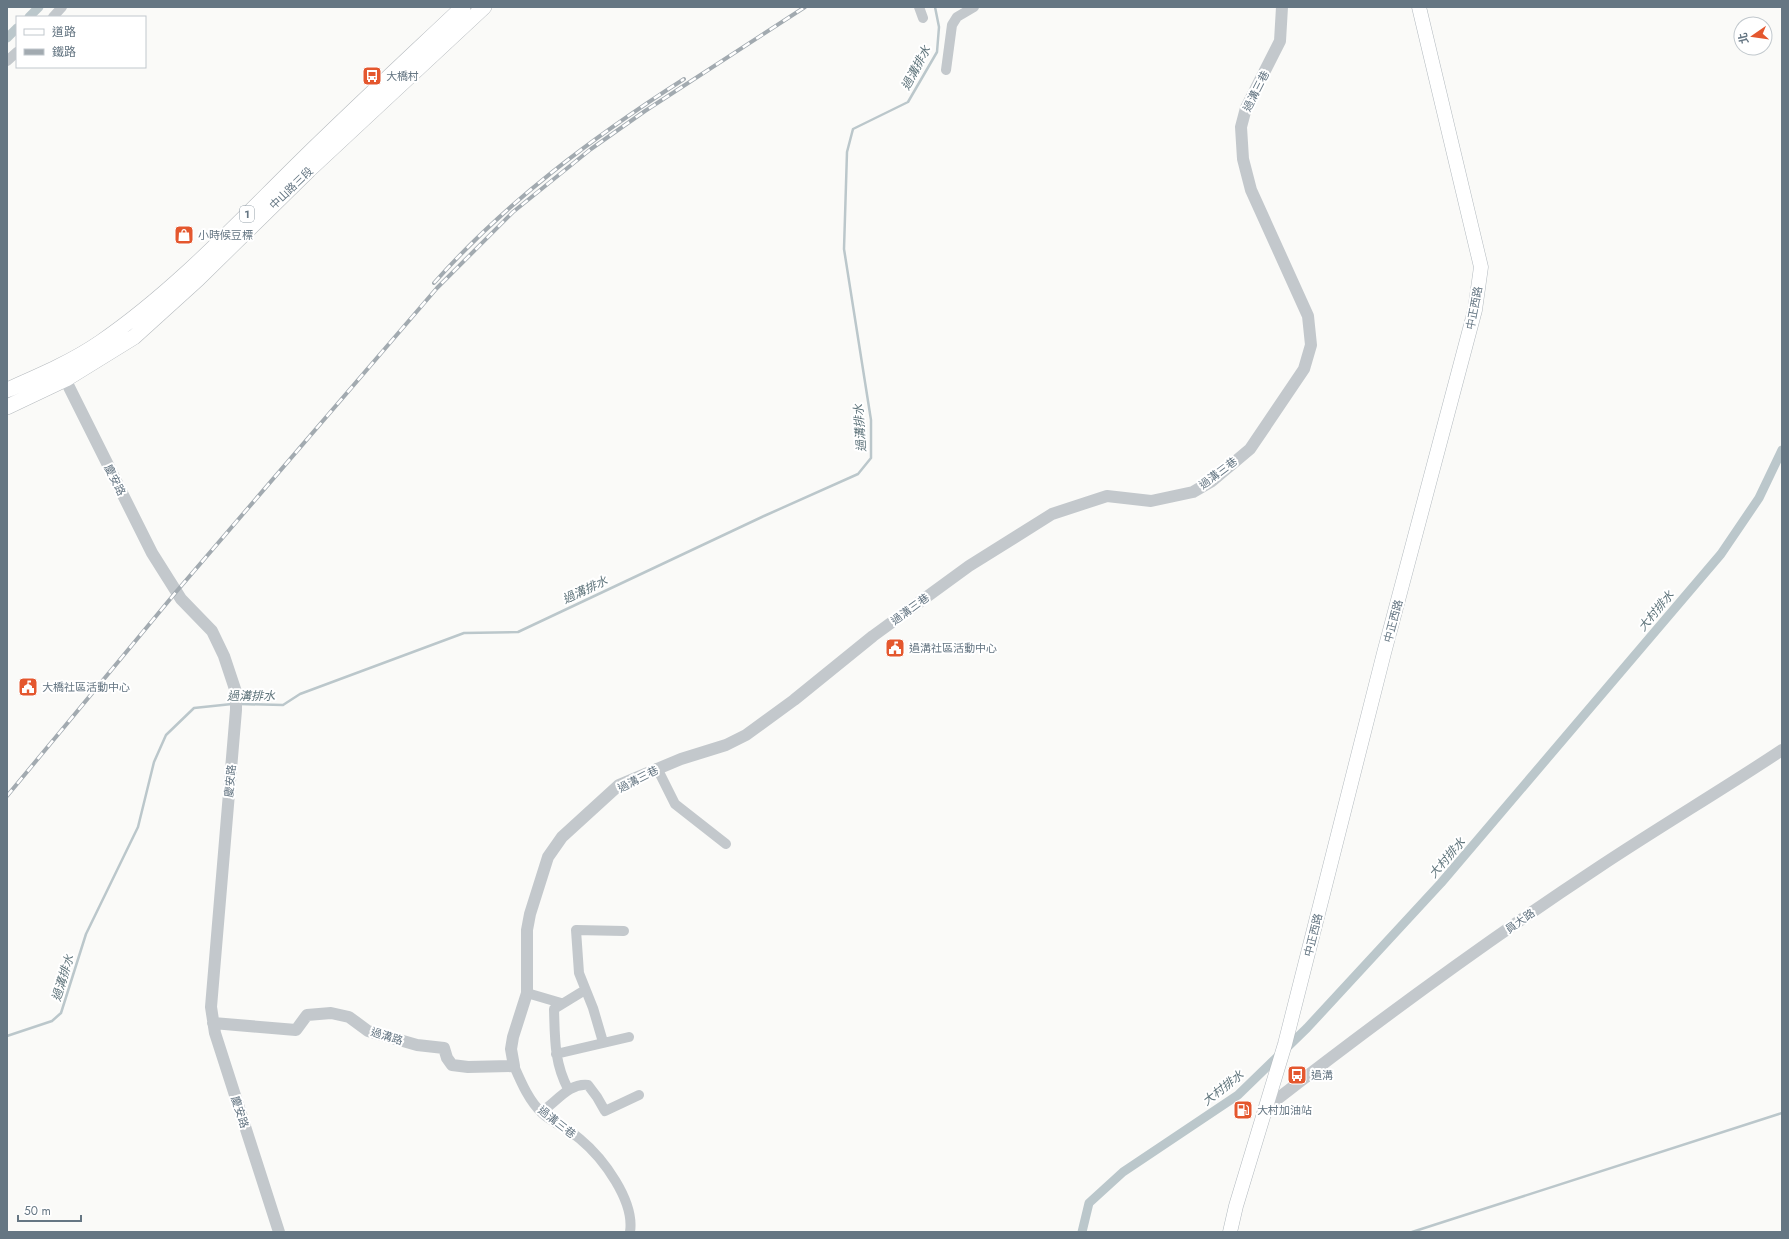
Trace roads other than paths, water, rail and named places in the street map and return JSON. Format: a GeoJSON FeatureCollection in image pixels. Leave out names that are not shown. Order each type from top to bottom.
{"type":"FeatureCollection","features":[{"type":"Feature","properties":{"kind":"main road","name":"中山路三段"},"geometry":{"type":"LineString","coordinates":[[7,390],[62,373],[158,298],[184,275],[463,7]]}},
{"type":"Feature","properties":{"kind":"main road","name":"中山路三段"},"geometry":{"type":"LineString","coordinates":[[7,406],[62,373],[134,337],[198,279],[309,170],[484,7]]}},
{"type":"Feature","properties":{"kind":"main road","name":"中正西路"},"geometry":{"type":"LineString","coordinates":[[1230,1232],[1236,1206],[1267,1107],[1271,1086],[1285,1044],[1384,653],[1476,303],[1481,267],[1419,7]]}},
{"type":"Feature","properties":{"kind":"street"},"geometry":{"type":"LineString","coordinates":[[54,16],[62,7]]}},
{"type":"Feature","properties":{"kind":"street"},"geometry":{"type":"LineString","coordinates":[[919,7],[923,18]]}},
{"type":"Feature","properties":{"kind":"street"},"geometry":{"type":"LineString","coordinates":[[946,70],[952,25],[957,18],[974,7]]}},
{"type":"Feature","properties":{"kind":"street","name":"過溝三巷"},"geometry":{"type":"LineString","coordinates":[[630,1232],[630,1212],[602,1159],[580,1139],[541,1112],[526,1091],[514,1066],[512,1049],[513,1037],[527,993],[527,930],[530,914],[548,857],[562,837],[620,786],[657,768],[726,744],[746,735],[794,700],[873,636],[956,576],[1052,514],[1107,496],[1151,501],[1193,492],[1212,481],[1250,449],[1304,369],[1312,345],[1308,316],[1251,190],[1243,159],[1241,127],[1246,108],[1280,41],[1282,7]]}},
{"type":"Feature","properties":{"kind":"street"},"geometry":{"type":"LineString","coordinates":[[7,61],[16,53]]}},
{"type":"Feature","properties":{"kind":"street","name":"慶安路"},"geometry":{"type":"LineString","coordinates":[[62,373],[152,553],[181,599],[212,631],[224,656],[236,692],[236,710],[211,1007],[213,1022],[279,1232]]}},
{"type":"Feature","properties":{"kind":"street","name":"員大路"},"geometry":{"type":"LineString","coordinates":[[1267,1107],[1361,1034],[1599,866],[1782,750]]}},
{"type":"Feature","properties":{"kind":"street"},"geometry":{"type":"LineString","coordinates":[[657,768],[675,804],[726,844]]}},
{"type":"Feature","properties":{"kind":"street"},"geometry":{"type":"LineString","coordinates":[[603,1042],[593,1008],[579,973],[576,930],[624,931]]}},
{"type":"Feature","properties":{"kind":"street"},"geometry":{"type":"LineString","coordinates":[[568,1089],[561,1075],[556,1054],[554,1009],[585,990]]}},
{"type":"Feature","properties":{"kind":"street"},"geometry":{"type":"LineString","coordinates":[[527,993],[561,1004]]}},
{"type":"Feature","properties":{"kind":"street","name":"過溝路"},"geometry":{"type":"LineString","coordinates":[[213,1022],[296,1030],[307,1015],[331,1013],[348,1017],[368,1031],[417,1045],[444,1048],[447,1058],[452,1065],[468,1067],[514,1066]]}},
{"type":"Feature","properties":{"kind":"street"},"geometry":{"type":"LineString","coordinates":[[556,1054],[629,1037]]}},
{"type":"Feature","properties":{"kind":"street"},"geometry":{"type":"LineString","coordinates":[[541,1112],[568,1089],[579,1084],[588,1085],[605,1111],[639,1095]]}},
{"type":"Feature","properties":{"kind":"waterway"},"geometry":{"type":"LineString","coordinates":[[30,16],[39,7]]}},
{"type":"Feature","properties":{"kind":"waterway","name":"過溝排水"},"geometry":{"type":"LineString","coordinates":[[239,704],[283,705],[300,694],[464,633],[518,632],[764,516],[858,474],[871,458],[871,420],[844,249],[847,152],[853,129],[908,102],[937,52],[939,27],[935,7]]}},
{"type":"Feature","properties":{"kind":"waterway"},"geometry":{"type":"LineString","coordinates":[[7,38],[16,29]]}},
{"type":"Feature","properties":{"kind":"waterway","name":"大村排水"},"geometry":{"type":"LineString","coordinates":[[1082,1232],[1089,1203],[1123,1172],[1238,1095],[1307,1028],[1441,883],[1721,554],[1759,498],[1782,450]]}},
{"type":"Feature","properties":{"kind":"waterway","name":"過溝排水"},"geometry":{"type":"LineString","coordinates":[[7,1036],[52,1021],[61,1013],[86,934],[138,827],[154,762],[166,735],[194,708],[232,704]]}},
{"type":"Feature","properties":{"kind":"waterway"},"geometry":{"type":"LineString","coordinates":[[1412,1232],[1782,1113]]}},
{"type":"Feature","properties":{"kind":"railway"},"geometry":{"type":"LineString","coordinates":[[7,796],[176,592],[437,288],[513,212],[591,149],[645,111],[805,7]]}},
{"type":"Feature","properties":{"kind":"railway"},"geometry":{"type":"LineString","coordinates":[[434,283],[491,225],[552,172],[616,124],[684,79]]}},
{"type":"Feature","properties":{"kind":"place","name":"大橋村"},"geometry":{"type":"Point","coordinates":[372,76]}},
{"type":"Feature","properties":{"kind":"place","name":"小時候豆標"},"geometry":{"type":"Point","coordinates":[184,235]}},
{"type":"Feature","properties":{"kind":"place","name":"過溝社區活動中心"},"geometry":{"type":"Point","coordinates":[895,648]}},
{"type":"Feature","properties":{"kind":"place","name":"大橋社區活動中心"},"geometry":{"type":"Point","coordinates":[28,687]}},
{"type":"Feature","properties":{"kind":"place","name":"過溝"},"geometry":{"type":"Point","coordinates":[1297,1075]}},
{"type":"Feature","properties":{"kind":"place","name":"大村加油站"},"geometry":{"type":"Point","coordinates":[1243,1110]}}]}
